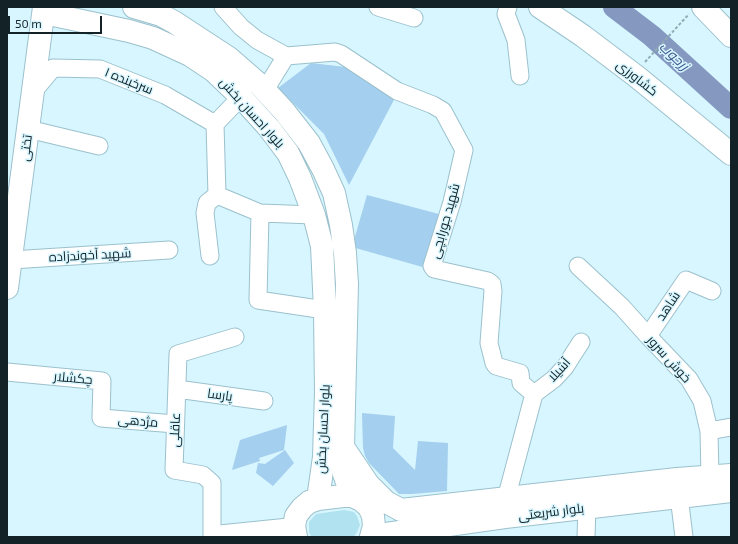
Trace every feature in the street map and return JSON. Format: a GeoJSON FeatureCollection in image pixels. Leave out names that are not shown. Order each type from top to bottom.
{"type":"FeatureCollection","features":[{"type":"Feature","properties":{"kind":"main road","name":"بلوار احسان بخش"},"geometry":{"type":"LineString","coordinates":[[134,7],[163,11],[229,58],[265,90],[284,111],[309,143],[324,169],[334,193],[341,225],[348,284],[343,446],[344,474],[352,496]]}},
{"type":"Feature","properties":{"kind":"main road","name":"کشاورزی"},"geometry":{"type":"LineString","coordinates":[[540,7],[600,49],[731,154]]}},
{"type":"Feature","properties":{"kind":"main road","name":"بلوار احسان بخش"},"geometry":{"type":"LineString","coordinates":[[44,10],[85,15],[171,45],[190,55],[214,71],[241,97],[269,128],[288,153],[300,178],[314,215],[322,246],[326,310],[326,392],[323,461],[318,499]]}},
{"type":"Feature","properties":{"kind":"main road","name":"تختی"},"geometry":{"type":"LineString","coordinates":[[7,288],[11,260],[13,196],[28,129],[44,10]]}},
{"type":"Feature","properties":{"kind":"main road"},"geometry":{"type":"LineString","coordinates":[[696,10],[731,36]]}},
{"type":"Feature","properties":{"kind":"main road"},"geometry":{"type":"LineString","coordinates":[[343,446],[368,484],[386,502],[410,516]]}},
{"type":"Feature","properties":{"kind":"main road","name":"بلوار شریعتی"},"geometry":{"type":"LineString","coordinates":[[372,536],[410,516],[506,499],[677,479],[721,476]]}},
{"type":"Feature","properties":{"kind":"main road","name":"بلوار شریعتی"},"geometry":{"type":"LineString","coordinates":[[410,516],[587,507],[731,491]]}},
{"type":"Feature","properties":{"kind":"main road"},"geometry":{"type":"LineString","coordinates":[[215,537],[295,533],[296,516],[302,508],[310,502],[318,499],[343,496],[352,496],[361,500],[369,507],[373,516],[374,526],[372,536]]}},
{"type":"Feature","properties":{"kind":"street"},"geometry":{"type":"LineString","coordinates":[[223,7],[241,28],[257,40],[286,56],[265,90]]}},
{"type":"Feature","properties":{"kind":"street"},"geometry":{"type":"LineString","coordinates":[[378,7],[414,18]]}},
{"type":"Feature","properties":{"kind":"street"},"geometry":{"type":"LineString","coordinates":[[508,7],[506,14],[516,40],[520,76]]}},
{"type":"Feature","properties":{"kind":"street","name":"شهید جورابچی"},"geometry":{"type":"LineString","coordinates":[[286,56],[335,52],[341,54],[397,91],[433,105],[442,111],[464,150],[452,202],[432,266],[434,269],[488,281],[492,284],[493,292],[490,343],[494,363],[496,366],[520,372],[521,383],[534,394]]}},
{"type":"Feature","properties":{"kind":"street","name":"سرخبنده ۱"},"geometry":{"type":"LineString","coordinates":[[33,92],[53,68],[100,69],[165,95],[215,124]]}},
{"type":"Feature","properties":{"kind":"street"},"geometry":{"type":"LineString","coordinates":[[210,256],[206,208],[207,203],[217,194],[215,124],[241,97]]}},
{"type":"Feature","properties":{"kind":"street"},"geometry":{"type":"LineString","coordinates":[[28,129],[99,146]]}},
{"type":"Feature","properties":{"kind":"street"},"geometry":{"type":"LineString","coordinates":[[217,194],[260,212],[314,215]]}},
{"type":"Feature","properties":{"kind":"street"},"geometry":{"type":"LineString","coordinates":[[260,212],[258,300],[326,310]]}},
{"type":"Feature","properties":{"kind":"street","name":"شهید آخوندزاده"},"geometry":{"type":"LineString","coordinates":[[11,260],[169,250]]}},
{"type":"Feature","properties":{"kind":"street","name":"خوش سرور"},"geometry":{"type":"LineString","coordinates":[[578,266],[622,307],[689,379],[702,402],[721,476]]}},
{"type":"Feature","properties":{"kind":"street","name":"شاهد"},"geometry":{"type":"LineString","coordinates":[[648,336],[686,280],[712,291]]}},
{"type":"Feature","properties":{"kind":"street","name":"عاقلی"},"geometry":{"type":"LineString","coordinates":[[212,537],[212,483],[203,475],[174,470],[178,354],[235,337]]}},
{"type":"Feature","properties":{"kind":"street","name":"آشیلا"},"geometry":{"type":"LineString","coordinates":[[534,394],[554,379],[565,367],[581,342]]}},
{"type":"Feature","properties":{"kind":"street","name":"چکشلار"},"geometry":{"type":"LineString","coordinates":[[7,372],[102,381],[101,418]]}},
{"type":"Feature","properties":{"kind":"street","name":"پارسا"},"geometry":{"type":"LineString","coordinates":[[177,389],[264,401]]}},
{"type":"Feature","properties":{"kind":"street"},"geometry":{"type":"LineString","coordinates":[[506,499],[534,394]]}},
{"type":"Feature","properties":{"kind":"street","name":"مژدهی"},"geometry":{"type":"LineString","coordinates":[[101,418],[176,424]]}},
{"type":"Feature","properties":{"kind":"street"},"geometry":{"type":"LineString","coordinates":[[709,431],[731,427]]}},
{"type":"Feature","properties":{"kind":"street"},"geometry":{"type":"LineString","coordinates":[[679,496],[684,537]]}},
{"type":"Feature","properties":{"kind":"street"},"geometry":{"type":"LineString","coordinates":[[586,537],[587,507]]}},
{"type":"Feature","properties":{"kind":"path"},"geometry":{"type":"LineString","coordinates":[[641,67],[696,10]]}},
{"type":"Feature","properties":{"kind":"shaded area"},"geometry":{"type":"Polygon","coordinates":[[[344,510],[354,512],[360,525],[353,537],[311,536],[309,532],[309,522],[316,514],[344,510]]]}},
{"type":"Feature","properties":{"kind":"building"},"geometry":{"type":"Polygon","coordinates":[[[311,63],[354,68],[395,98],[349,185],[324,134],[278,88],[311,63]]]}},
{"type":"Feature","properties":{"kind":"building"},"geometry":{"type":"Polygon","coordinates":[[[367,195],[439,214],[426,268],[352,247],[367,195]]]}},
{"type":"Feature","properties":{"kind":"building"},"geometry":{"type":"Polygon","coordinates":[[[362,413],[395,416],[393,448],[415,470],[418,441],[448,443],[447,491],[399,494],[369,463],[365,456],[363,448],[362,413]]]}},
{"type":"Feature","properties":{"kind":"building"},"geometry":{"type":"Polygon","coordinates":[[[287,425],[284,450],[259,458],[260,461],[232,470],[240,440],[287,425]]]}},
{"type":"Feature","properties":{"kind":"building"},"geometry":{"type":"Polygon","coordinates":[[[285,450],[294,463],[273,486],[256,473],[258,463],[265,464],[285,450]]]}},
{"type":"Feature","properties":{"kind":"waterway","name":"زرجوب"},"geometry":{"type":"LineString","coordinates":[[614,7],[652,36],[731,108]]}}]}
